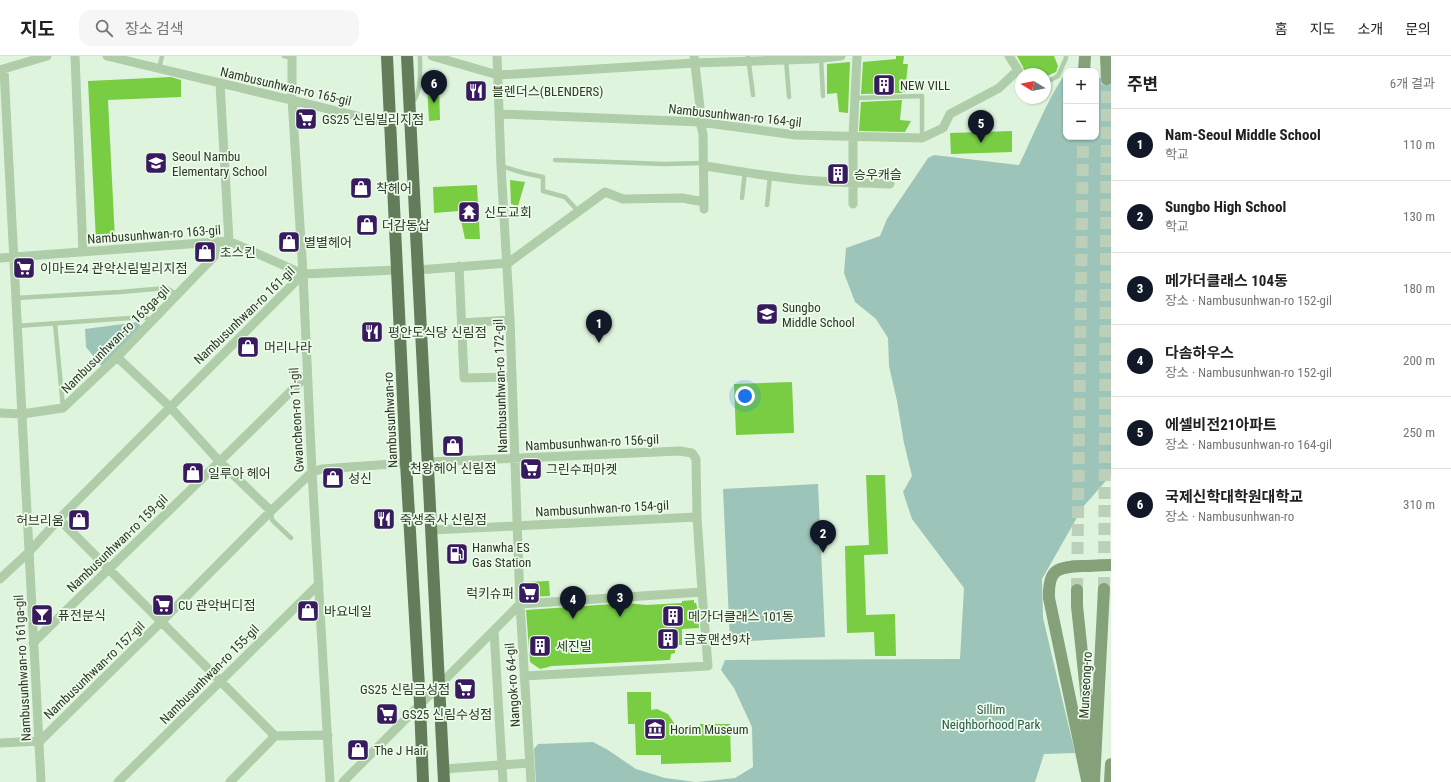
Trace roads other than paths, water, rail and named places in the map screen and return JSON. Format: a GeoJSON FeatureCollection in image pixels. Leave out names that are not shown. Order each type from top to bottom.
{"type":"FeatureCollection","features":[{"type":"Feature","properties":{"kind":"main road","name":"Nambusunhwan-ro"},"geometry":{"type":"LineString","coordinates":[[387,56],[389,124],[423,782]]}},
{"type":"Feature","properties":{"kind":"main road"},"geometry":{"type":"LineString","coordinates":[[407,56],[444,782]]}},
{"type":"Feature","properties":{"kind":"main road"},"geometry":{"type":"LineString","coordinates":[[1084,68],[1085,56]]}},
{"type":"Feature","properties":{"kind":"main road"},"geometry":{"type":"LineString","coordinates":[[1106,56],[1107,79]]}},
{"type":"Feature","properties":{"kind":"main road"},"geometry":{"type":"LineString","coordinates":[[1089,781],[1049,598],[1049,588],[1053,574],[1060,569],[1070,567],[1111,565]]}},
{"type":"Feature","properties":{"kind":"main road","name":"Munseong-ro"},"geometry":{"type":"LineString","coordinates":[[1089,781],[1104,589]]}},
{"type":"Feature","properties":{"kind":"main road","name":"Munseong-ro"},"geometry":{"type":"LineString","coordinates":[[1077,590],[1077,606],[1087,701],[1089,781]]}},
{"type":"Feature","properties":{"kind":"main road"},"geometry":{"type":"LineString","coordinates":[[1110,782],[1111,764]]}},
{"type":"Feature","properties":{"kind":"street"},"geometry":{"type":"LineString","coordinates":[[2,70],[47,56]]}},
{"type":"Feature","properties":{"kind":"street"},"geometry":{"type":"LineString","coordinates":[[75,56],[83,252]]}},
{"type":"Feature","properties":{"kind":"street","name":"Nambusunhwan-ro 165-gil"},"geometry":{"type":"LineString","coordinates":[[107,56],[220,84],[292,99],[389,124]]}},
{"type":"Feature","properties":{"kind":"street"},"geometry":{"type":"LineString","coordinates":[[432,56],[498,75],[694,60],[786,59],[841,56]]}},
{"type":"Feature","properties":{"kind":"street","name":"Nambusunhwan-ro 172-gil"},"geometry":{"type":"LineString","coordinates":[[497,56],[501,166],[508,263],[520,604]]}},
{"type":"Feature","properties":{"kind":"street"},"geometry":{"type":"LineString","coordinates":[[853,204],[857,56]]}},
{"type":"Feature","properties":{"kind":"street","name":"Nambusunhwan-ro 164-gil"},"geometry":{"type":"LineString","coordinates":[[499,114],[700,122],[794,135],[922,138],[943,128],[950,114],[998,88],[1018,70],[1009,56]]}},
{"type":"Feature","properties":{"kind":"street","name":"Gwancheon-ro 11-gil"},"geometry":{"type":"LineString","coordinates":[[289,57],[330,782]]}},
{"type":"Feature","properties":{"kind":"street"},"geometry":{"type":"LineString","coordinates":[[418,270],[508,263],[605,192],[623,199],[682,198],[704,206],[703,134],[700,122],[701,116],[694,60]]}},
{"type":"Feature","properties":{"kind":"street","name":"Nambusunhwan-ro 161ga-gil"},"geometry":{"type":"LineString","coordinates":[[2,70],[14,258],[41,782]]}},
{"type":"Feature","properties":{"kind":"street"},"geometry":{"type":"LineString","coordinates":[[220,84],[229,241]]}},
{"type":"Feature","properties":{"kind":"street"},"geometry":{"type":"LineString","coordinates":[[704,165],[770,176],[853,183],[890,184]]}},
{"type":"Feature","properties":{"kind":"street","name":"Nambusunhwan-ro 163-gil"},"geometry":{"type":"LineString","coordinates":[[0,258],[229,241],[302,274]]}},
{"type":"Feature","properties":{"kind":"street","name":"Nambusunhwan-ro 163ga-gil"},"geometry":{"type":"LineString","coordinates":[[0,413],[22,414],[63,408],[118,357],[229,241]]}},
{"type":"Feature","properties":{"kind":"street"},"geometry":{"type":"LineString","coordinates":[[459,266],[464,378],[512,377]]}},
{"type":"Feature","properties":{"kind":"street","name":"Nambusunhwan-ro 161-gil"},"geometry":{"type":"LineString","coordinates":[[0,579],[29,552],[59,519],[302,274],[397,270]]}},
{"type":"Feature","properties":{"kind":"street"},"geometry":{"type":"LineString","coordinates":[[462,323],[510,320]]}},
{"type":"Feature","properties":{"kind":"street"},"geometry":{"type":"LineString","coordinates":[[118,357],[170,407],[220,462],[270,511]]}},
{"type":"Feature","properties":{"kind":"street","name":"Nambusunhwan-ro 159-gil"},"geometry":{"type":"LineString","coordinates":[[33,643],[220,462],[307,375]]}},
{"type":"Feature","properties":{"kind":"street","name":"Nambusunhwan-ro 156-gil"},"geometry":{"type":"LineString","coordinates":[[427,462],[680,451],[692,453],[696,459],[697,516]]}},
{"type":"Feature","properties":{"kind":"street"},"geometry":{"type":"LineString","coordinates":[[312,472],[322,469],[406,463]]}},
{"type":"Feature","properties":{"kind":"street","name":"Nambusunhwan-ro 157-gil"},"geometry":{"type":"LineString","coordinates":[[40,741],[161,622],[270,511],[312,472]]}},
{"type":"Feature","properties":{"kind":"street"},"geometry":{"type":"LineString","coordinates":[[524,676],[708,666],[697,516]]}},
{"type":"Feature","properties":{"kind":"street","name":"Nambusunhwan-ro 154-gil"},"geometry":{"type":"LineString","coordinates":[[432,530],[697,516]]}},
{"type":"Feature","properties":{"kind":"street","name":"Nambusunhwan-ro 157-gil"},"geometry":{"type":"LineString","coordinates":[[59,519],[275,736]]}},
{"type":"Feature","properties":{"kind":"street","name":"Nambusunhwan-ro 155-gil"},"geometry":{"type":"LineString","coordinates":[[118,782],[319,584]]}},
{"type":"Feature","properties":{"kind":"street"},"geometry":{"type":"LineString","coordinates":[[343,782],[520,604],[702,592]]}},
{"type":"Feature","properties":{"kind":"street","name":"Nangok-ro 64-gil"},"geometry":{"type":"LineString","coordinates":[[520,604],[531,782]]}},
{"type":"Feature","properties":{"kind":"street"},"geometry":{"type":"LineString","coordinates":[[494,631],[503,782]]}},
{"type":"Feature","properties":{"kind":"street"},"geometry":{"type":"LineString","coordinates":[[230,782],[275,736],[328,735]]}},
{"type":"Feature","properties":{"kind":"street"},"geometry":{"type":"LineString","coordinates":[[0,743],[40,741]]}},
{"type":"Feature","properties":{"kind":"street"},"geometry":{"type":"LineString","coordinates":[[443,769],[530,763]]}},
{"type":"Feature","properties":{"kind":"lane"},"geometry":{"type":"LineString","coordinates":[[159,69],[162,56]]}},
{"type":"Feature","properties":{"kind":"lane"},"geometry":{"type":"LineString","coordinates":[[409,105],[417,97],[419,90],[420,56]]}},
{"type":"Feature","properties":{"kind":"lane"},"geometry":{"type":"LineString","coordinates":[[1051,80],[1058,76],[1066,56]]}},
{"type":"Feature","properties":{"kind":"lane"},"geometry":{"type":"LineString","coordinates":[[816,58],[823,96]]}},
{"type":"Feature","properties":{"kind":"lane"},"geometry":{"type":"LineString","coordinates":[[748,59],[753,95]]}},
{"type":"Feature","properties":{"kind":"lane"},"geometry":{"type":"LineString","coordinates":[[786,59],[789,97]]}},
{"type":"Feature","properties":{"kind":"lane"},"geometry":{"type":"LineString","coordinates":[[855,98],[922,96],[922,138]]}},
{"type":"Feature","properties":{"kind":"lane"},"geometry":{"type":"LineString","coordinates":[[555,160],[704,165]]}},
{"type":"Feature","properties":{"kind":"lane"},"geometry":{"type":"LineString","coordinates":[[501,166],[543,177],[543,191],[565,196],[578,211]]}},
{"type":"Feature","properties":{"kind":"lane"},"geometry":{"type":"LineString","coordinates":[[742,198],[745,171]]}},
{"type":"Feature","properties":{"kind":"lane"},"geometry":{"type":"LineString","coordinates":[[767,205],[770,176]]}},
{"type":"Feature","properties":{"kind":"lane"},"geometry":{"type":"LineString","coordinates":[[16,298],[112,293],[166,288],[177,296]]}},
{"type":"Feature","properties":{"kind":"lane"},"geometry":{"type":"LineString","coordinates":[[17,326],[144,317],[152,322]]}},
{"type":"Feature","properties":{"kind":"lane"},"geometry":{"type":"LineString","coordinates":[[55,324],[63,408]]}},
{"type":"Feature","properties":{"kind":"lane"},"geometry":{"type":"LineString","coordinates":[[270,511],[272,520],[291,538]]}},
{"type":"Feature","properties":{"kind":"tunnel"},"geometry":{"type":"LineString","coordinates":[[1104,589],[1107,79]]}},
{"type":"Feature","properties":{"kind":"tunnel"},"geometry":{"type":"LineString","coordinates":[[1077,590],[1083,140]]}},
{"type":"Feature","properties":{"kind":"place","name":"NEW VILL"},"geometry":{"type":"Point","coordinates":[884,85]}},
{"type":"Feature","properties":{"kind":"place","name":"블렌더스(BLENDERS)"},"geometry":{"type":"Point","coordinates":[476,91]}},
{"type":"Feature","properties":{"kind":"place","name":"국제신학대학원대학교"},"geometry":{"type":"Point","coordinates":[434,103]}},
{"type":"Feature","properties":{"kind":"place","name":"GS25 신림빌리지점"},"geometry":{"type":"Point","coordinates":[306,119]}},
{"type":"Feature","properties":{"kind":"place","name":"에셀비전21아파트"},"geometry":{"type":"Point","coordinates":[981,143]}},
{"type":"Feature","properties":{"kind":"place","name":"Seoul Nambu Elementary School"},"geometry":{"type":"Point","coordinates":[156,163]}},
{"type":"Feature","properties":{"kind":"place","name":"승우캐슬"},"geometry":{"type":"Point","coordinates":[838,174]}},
{"type":"Feature","properties":{"kind":"place","name":"착헤어"},"geometry":{"type":"Point","coordinates":[361,188]}},
{"type":"Feature","properties":{"kind":"place","name":"신도교회"},"geometry":{"type":"Point","coordinates":[469,212]}},
{"type":"Feature","properties":{"kind":"place","name":"더감동삽"},"geometry":{"type":"Point","coordinates":[367,225]}},
{"type":"Feature","properties":{"kind":"place","name":"별별헤어"},"geometry":{"type":"Point","coordinates":[289,242]}},
{"type":"Feature","properties":{"kind":"place","name":"초스킨"},"geometry":{"type":"Point","coordinates":[205,252]}},
{"type":"Feature","properties":{"kind":"place","name":"이마트24 관악신림빌리지점"},"geometry":{"type":"Point","coordinates":[24,268]}},
{"type":"Feature","properties":{"kind":"place","name":"Sungbo Middle School"},"geometry":{"type":"Point","coordinates":[767,314]}},
{"type":"Feature","properties":{"kind":"place","name":"평안도식당 신림점"},"geometry":{"type":"Point","coordinates":[372,332]}},
{"type":"Feature","properties":{"kind":"place","name":"Nam-Seoul Middle School"},"geometry":{"type":"Point","coordinates":[599,343]}},
{"type":"Feature","properties":{"kind":"place","name":"머리나라"},"geometry":{"type":"Point","coordinates":[248,347]}},
{"type":"Feature","properties":{"kind":"place","name":"천왕헤어 신림점"},"geometry":{"type":"Point","coordinates":[453,446]}},
{"type":"Feature","properties":{"kind":"place","name":"그린수퍼마켓"},"geometry":{"type":"Point","coordinates":[531,469]}},
{"type":"Feature","properties":{"kind":"place","name":"일루아 헤어"},"geometry":{"type":"Point","coordinates":[193,473]}},
{"type":"Feature","properties":{"kind":"place","name":"성신"},"geometry":{"type":"Point","coordinates":[333,478]}},
{"type":"Feature","properties":{"kind":"place","name":"죽생죽사 신림점"},"geometry":{"type":"Point","coordinates":[384,519]}},
{"type":"Feature","properties":{"kind":"place","name":"허브리움"},"geometry":{"type":"Point","coordinates":[79,520]}},
{"type":"Feature","properties":{"kind":"place","name":"Sungbo High School"},"geometry":{"type":"Point","coordinates":[823,553]}},
{"type":"Feature","properties":{"kind":"place","name":"Hanwha ES Gas Station"},"geometry":{"type":"Point","coordinates":[457,554]}},
{"type":"Feature","properties":{"kind":"place","name":"럭키슈퍼"},"geometry":{"type":"Point","coordinates":[529,593]}},
{"type":"Feature","properties":{"kind":"place","name":"CU 관악버디점"},"geometry":{"type":"Point","coordinates":[163,605]}},
{"type":"Feature","properties":{"kind":"place","name":"바요네일"},"geometry":{"type":"Point","coordinates":[308,611]}},
{"type":"Feature","properties":{"kind":"place","name":"퓨전분식"},"geometry":{"type":"Point","coordinates":[42,615]}},
{"type":"Feature","properties":{"kind":"place","name":"메가더클래스 101동"},"geometry":{"type":"Point","coordinates":[673,616]}},
{"type":"Feature","properties":{"kind":"place","name":"메가더클래스 104동"},"geometry":{"type":"Point","coordinates":[620,617]}},
{"type":"Feature","properties":{"kind":"place","name":"다솜하우스"},"geometry":{"type":"Point","coordinates":[573,619]}},
{"type":"Feature","properties":{"kind":"place","name":"금호맨션9차"},"geometry":{"type":"Point","coordinates":[668,639]}},
{"type":"Feature","properties":{"kind":"place","name":"세진빌"},"geometry":{"type":"Point","coordinates":[540,646]}},
{"type":"Feature","properties":{"kind":"place","name":"GS25 신림금성점"},"geometry":{"type":"Point","coordinates":[465,689]}},
{"type":"Feature","properties":{"kind":"place","name":"GS25 신림수성점"},"geometry":{"type":"Point","coordinates":[387,714]}},
{"type":"Feature","properties":{"kind":"place","name":"Horim Museum"},"geometry":{"type":"Point","coordinates":[655,729]}},
{"type":"Feature","properties":{"kind":"place","name":"The J Hair"},"geometry":{"type":"Point","coordinates":[358,750]}},
{"type":"Feature","properties":{"kind":"park label","name":"Sillim Neighborhood Park"},"geometry":{"type":"Point","coordinates":[991,716]}}]}
